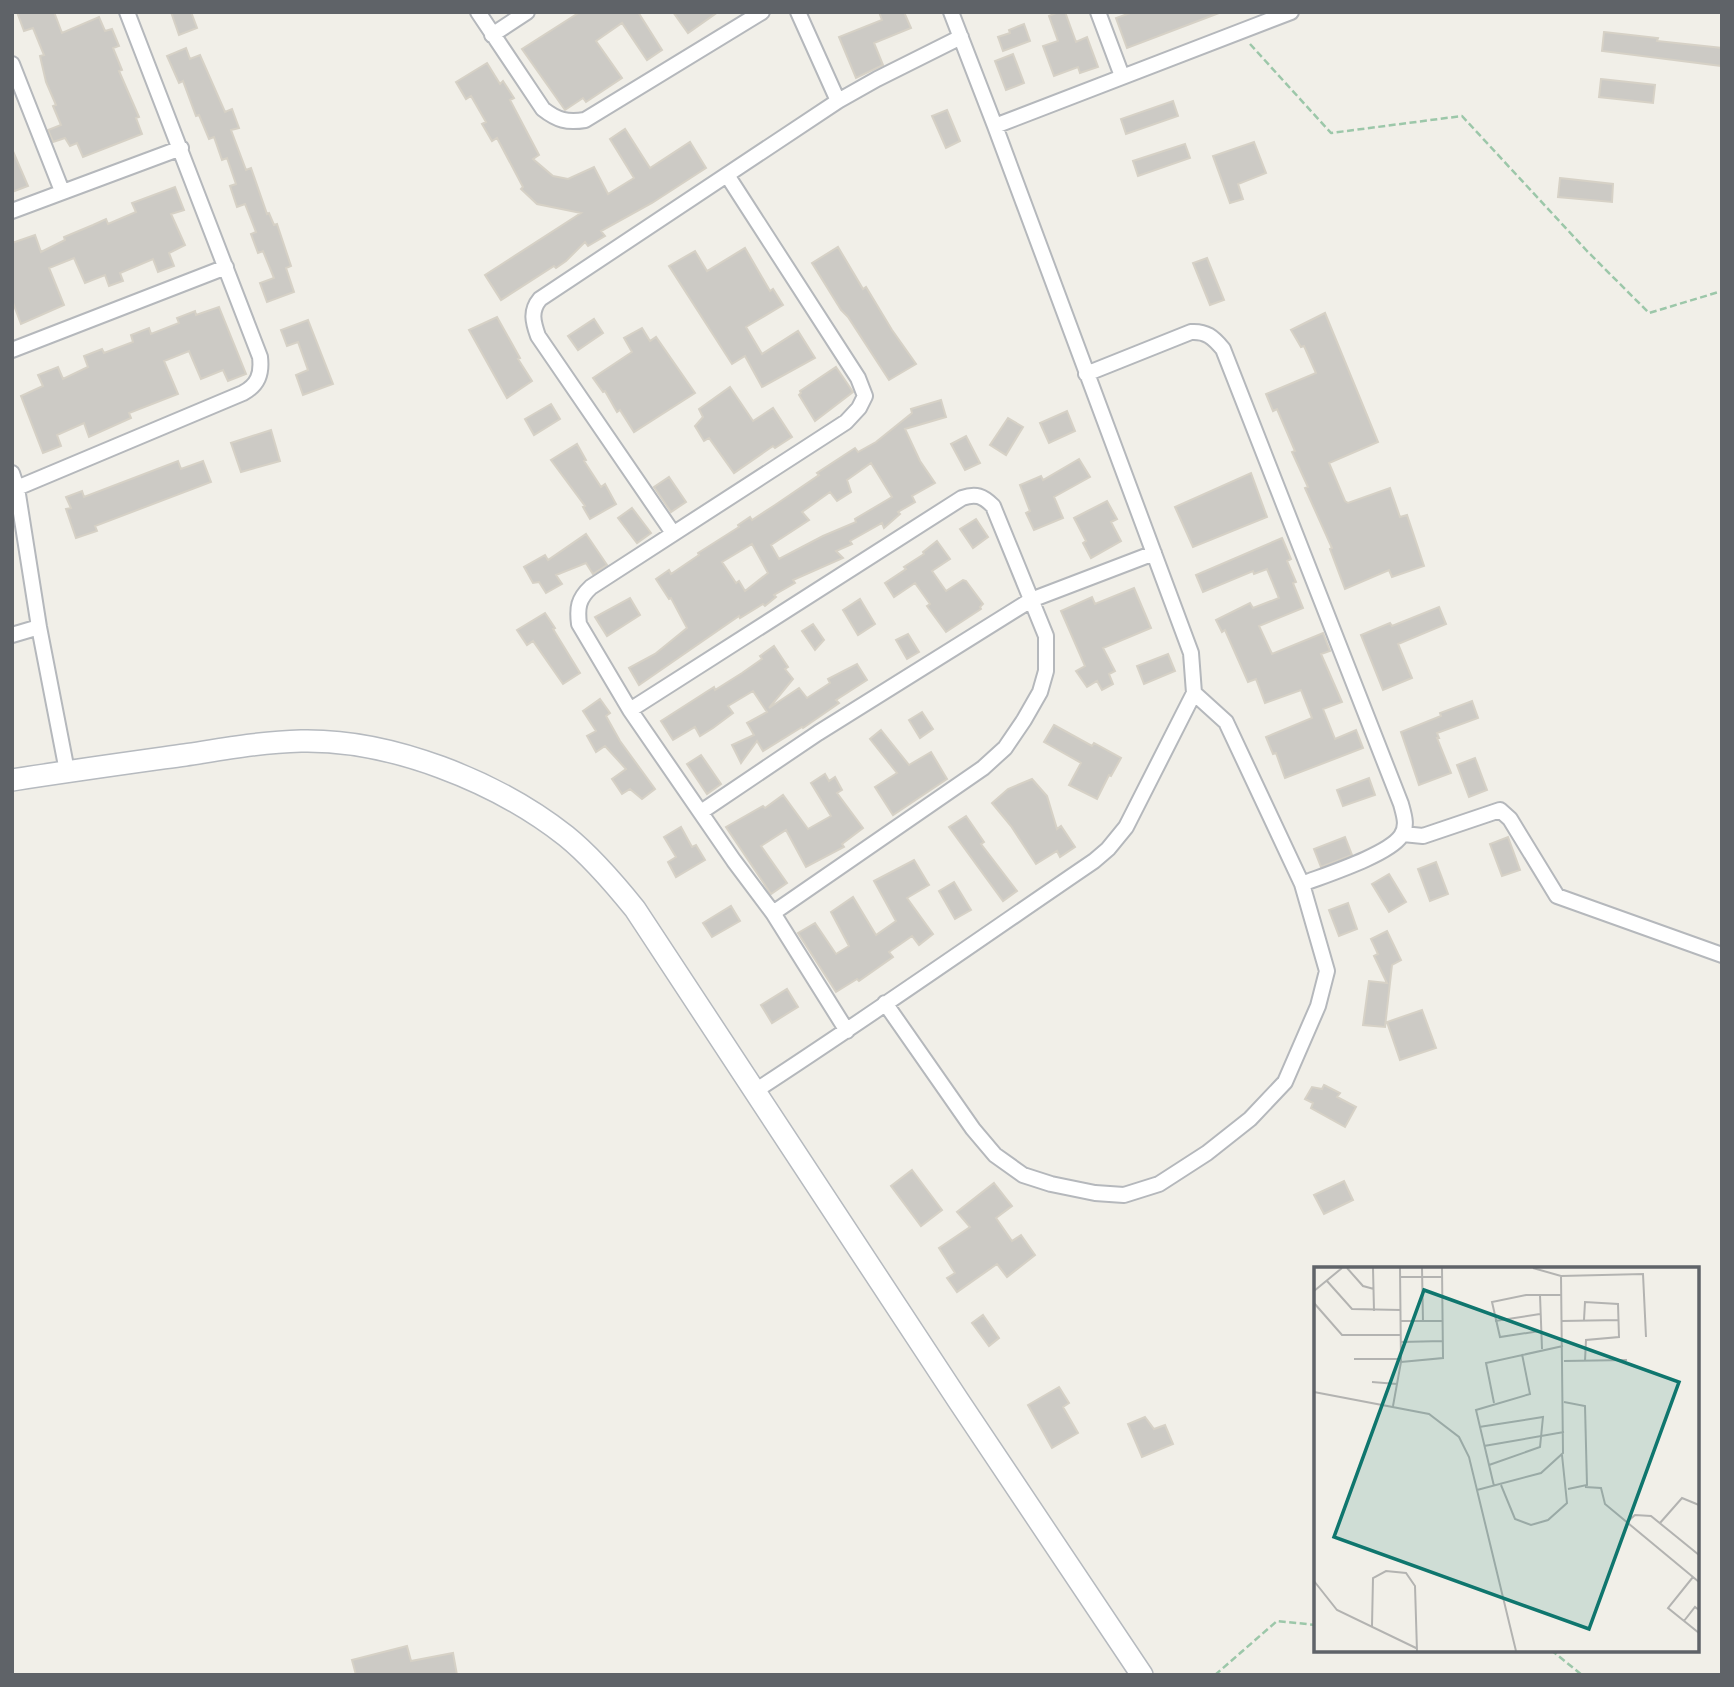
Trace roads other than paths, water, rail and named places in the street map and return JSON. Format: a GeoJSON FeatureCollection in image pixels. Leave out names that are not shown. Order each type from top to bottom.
{"type":"FeatureCollection","features":[{"type":"Feature","properties":{"kind":"street"},"geometry":{"type":"LineString","coordinates":[[17,488],[251,388],[259,379],[260,357],[127,12]]}},
{"type":"Feature","properties":{"kind":"street"},"geometry":{"type":"LineString","coordinates":[[478,12],[542,109],[557,120],[570,122],[585,120],[762,12]]}},
{"type":"Feature","properties":{"kind":"street"},"geometry":{"type":"LineString","coordinates":[[492,34],[527,12]]}},
{"type":"Feature","properties":{"kind":"street"},"geometry":{"type":"LineString","coordinates":[[797,12],[838,101]]}},
{"type":"Feature","properties":{"kind":"street"},"geometry":{"type":"LineString","coordinates":[[755,1091],[847,1031],[1108,849],[1126,827],[1194,693],[1191,653],[951,12]]}},
{"type":"Feature","properties":{"kind":"street"},"geometry":{"type":"LineString","coordinates":[[1098,12],[1122,76]]}},
{"type":"Feature","properties":{"kind":"street"},"geometry":{"type":"LineString","coordinates":[[995,126],[1292,12]]}},
{"type":"Feature","properties":{"kind":"street"},"geometry":{"type":"LineString","coordinates":[[673,533],[538,336],[532,315],[534,306],[540,299],[838,101],[961,37]]}},
{"type":"Feature","properties":{"kind":"street"},"geometry":{"type":"LineString","coordinates":[[12,64],[62,191]]}},
{"type":"Feature","properties":{"kind":"street"},"geometry":{"type":"LineString","coordinates":[[12,211],[181,148]]}},
{"type":"Feature","properties":{"kind":"street"},"geometry":{"type":"LineString","coordinates":[[727,175],[858,378],[865,396],[859,408],[846,422],[590,587],[579,603],[579,624],[630,709],[773,913],[847,1031]]}},
{"type":"Feature","properties":{"kind":"street"},"geometry":{"type":"LineString","coordinates":[[12,350],[226,267]]}},
{"type":"Feature","properties":{"kind":"street"},"geometry":{"type":"LineString","coordinates":[[1086,374],[1191,332],[1208,334],[1223,349],[1401,804],[1405,821],[1403,834],[1385,850],[1302,884]]}},
{"type":"Feature","properties":{"kind":"street"},"geometry":{"type":"LineString","coordinates":[[12,473],[17,488],[39,627],[67,771]]}},
{"type":"Feature","properties":{"kind":"street"},"geometry":{"type":"LineString","coordinates":[[630,709],[962,498],[978,495],[993,506],[1046,636],[1046,671],[1040,692],[1004,748],[984,768],[773,913]]}},
{"type":"Feature","properties":{"kind":"street"},"geometry":{"type":"LineString","coordinates":[[701,812],[818,733],[1031,600],[1154,553]]}},
{"type":"Feature","properties":{"kind":"street"},"geometry":{"type":"LineString","coordinates":[[12,635],[39,627]]}},
{"type":"Feature","properties":{"kind":"street"},"geometry":{"type":"LineString","coordinates":[[885,1003],[973,1129],[995,1155],[1023,1175],[1095,1193],[1124,1195],[1159,1184],[1207,1153],[1250,1119],[1284,1082],[1318,1006],[1327,971],[1302,884],[1226,722],[1194,693]]}},
{"type":"Feature","properties":{"kind":"street"},"geometry":{"type":"LineString","coordinates":[[12,780],[257,744],[342,743],[394,752],[446,770],[496,792],[566,836],[609,878],[635,909],[1142,1675]]}},
{"type":"Feature","properties":{"kind":"street"},"geometry":{"type":"LineString","coordinates":[[1403,834],[1423,836],[1500,810],[1510,819],[1557,896],[1722,955]]}}]}
